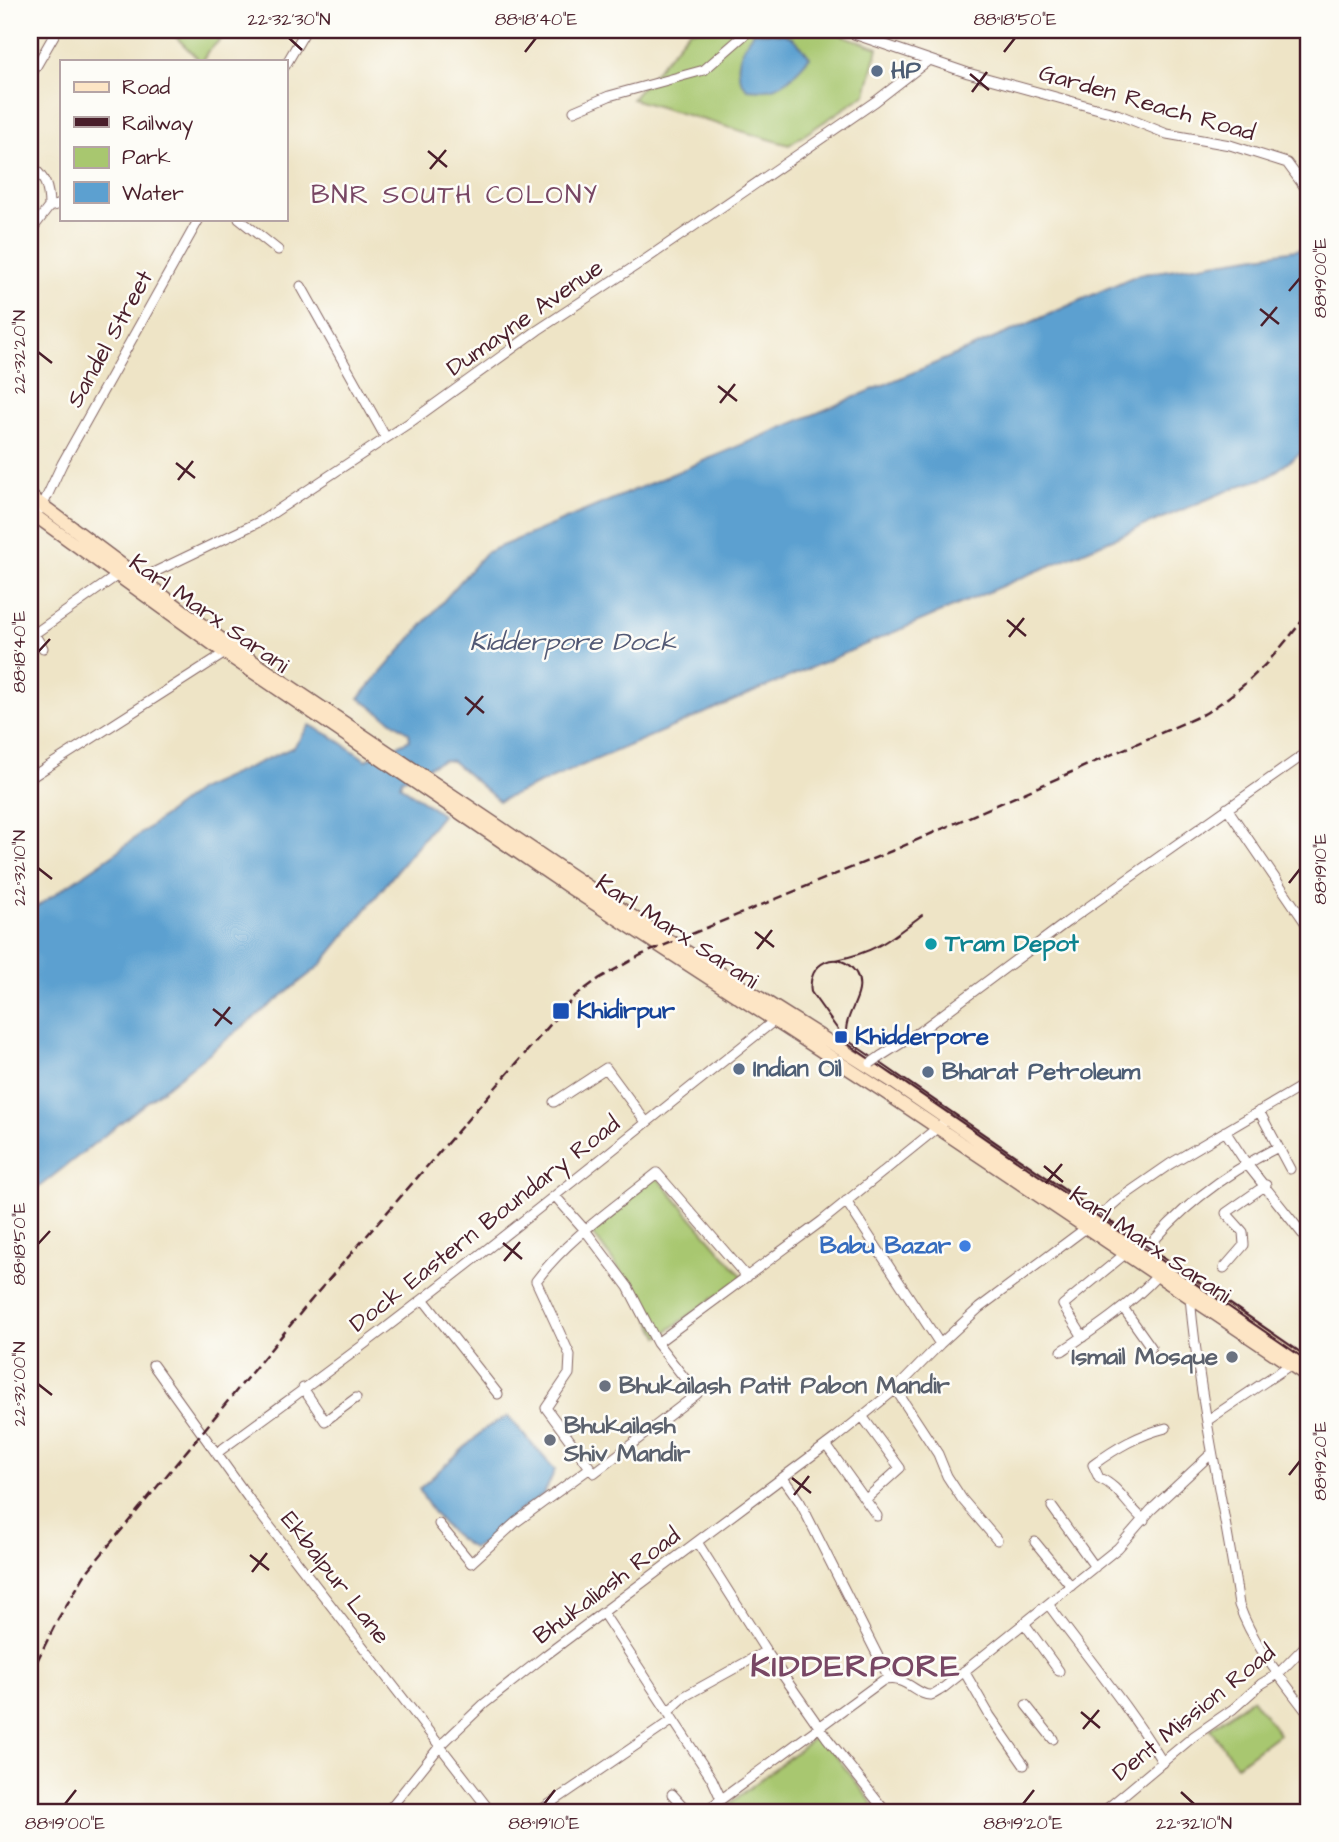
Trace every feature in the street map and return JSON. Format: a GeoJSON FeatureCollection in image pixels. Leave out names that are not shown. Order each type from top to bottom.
{"type":"FeatureCollection","features":[{"type":"Feature","properties":{"kind":"main road","name":"Karl Marx Sarani"},"geometry":{"type":"LineString","coordinates":[[30,496],[36,512],[122,572],[225,653],[430,786],[569,887],[774,1021],[865,1068],[942,1124],[1090,1224],[1125,1254],[1157,1276],[1192,1293],[1294,1361],[1309,1377]]}},
{"type":"Feature","properties":{"kind":"main road"},"geometry":{"type":"LineString","coordinates":[[134,581],[358,738]]}},
{"type":"Feature","properties":{"kind":"main road"},"geometry":{"type":"LineString","coordinates":[[430,786],[865,1068]]}},
{"type":"Feature","properties":{"kind":"main road"},"geometry":{"type":"LineString","coordinates":[[1090,1224],[1143,1254],[1192,1293]]}},
{"type":"Feature","properties":{"kind":"main road"},"geometry":{"type":"LineString","coordinates":[[1294,1361],[1309,1367]]}},
{"type":"Feature","properties":{"kind":"street"},"geometry":{"type":"LineString","coordinates":[[30,77],[57,30]]}},
{"type":"Feature","properties":{"kind":"street"},"geometry":{"type":"LineString","coordinates":[[287,63],[306,30]]}},
{"type":"Feature","properties":{"kind":"street"},"geometry":{"type":"LineString","coordinates":[[574,111],[609,96],[704,71],[750,30]]}},
{"type":"Feature","properties":{"kind":"street","name":"Garden Reach Road"},"geometry":{"type":"LineString","coordinates":[[842,30],[929,60],[1116,114],[1167,134],[1230,145],[1287,163],[1309,193]]}},
{"type":"Feature","properties":{"kind":"street","name":"Dumayne Avenue"},"geometry":{"type":"LineString","coordinates":[[134,581],[261,521],[386,438],[538,330],[646,260],[876,101],[929,60]]}},
{"type":"Feature","properties":{"kind":"street"},"geometry":{"type":"LineString","coordinates":[[30,164],[43,175],[48,184],[49,207]]}},
{"type":"Feature","properties":{"kind":"street"},"geometry":{"type":"LineString","coordinates":[[30,232],[49,207],[60,204]]}},
{"type":"Feature","properties":{"kind":"street","name":"Sandel Street"},"geometry":{"type":"LineString","coordinates":[[36,512],[198,220]]}},
{"type":"Feature","properties":{"kind":"street"},"geometry":{"type":"LineString","coordinates":[[240,220],[278,250]]}},
{"type":"Feature","properties":{"kind":"street"},"geometry":{"type":"LineString","coordinates":[[301,286],[386,438]]}},
{"type":"Feature","properties":{"kind":"street"},"geometry":{"type":"LineString","coordinates":[[43,648],[34,634],[122,572]]}},
{"type":"Feature","properties":{"kind":"street"},"geometry":{"type":"LineString","coordinates":[[30,778],[225,653]]}},
{"type":"Feature","properties":{"kind":"street"},"geometry":{"type":"LineString","coordinates":[[865,1068],[1309,751]]}},
{"type":"Feature","properties":{"kind":"street"},"geometry":{"type":"LineString","coordinates":[[1227,808],[1309,928]]}},
{"type":"Feature","properties":{"kind":"street","name":"Dock Eastern Boundary Road"},"geometry":{"type":"LineString","coordinates":[[217,1453],[423,1299],[774,1021]]}},
{"type":"Feature","properties":{"kind":"street"},"geometry":{"type":"LineString","coordinates":[[554,1102],[606,1068],[646,1122]]}},
{"type":"Feature","properties":{"kind":"street","name":"Bhukaliash Road"},"geometry":{"type":"LineString","coordinates":[[387,1812],[440,1746],[493,1697],[826,1446],[896,1390],[979,1308],[1118,1200],[1170,1164],[1309,1082]]}},
{"type":"Feature","properties":{"kind":"street"},"geometry":{"type":"LineString","coordinates":[[1259,1111],[1290,1169]]}},
{"type":"Feature","properties":{"kind":"street"},"geometry":{"type":"LineString","coordinates":[[657,1343],[846,1201],[942,1124]]}},
{"type":"Feature","properties":{"kind":"street"},"geometry":{"type":"LineString","coordinates":[[1225,1131],[1246,1163],[1309,1242]]}},
{"type":"Feature","properties":{"kind":"street"},"geometry":{"type":"LineString","coordinates":[[1143,1254],[1211,1186],[1246,1163],[1278,1147]]}},
{"type":"Feature","properties":{"kind":"street"},"geometry":{"type":"LineString","coordinates":[[555,1196],[585,1230],[628,1287],[657,1343],[697,1394],[594,1473],[546,1408],[569,1374],[570,1355],[536,1281],[547,1266],[585,1230],[657,1173],[747,1277]]}},
{"type":"Feature","properties":{"kind":"street"},"geometry":{"type":"LineString","coordinates":[[1224,1268],[1244,1245],[1243,1232],[1226,1213],[1266,1185]]}},
{"type":"Feature","properties":{"kind":"street"},"geometry":{"type":"LineString","coordinates":[[846,1201],[940,1344]]}},
{"type":"Feature","properties":{"kind":"street"},"geometry":{"type":"LineString","coordinates":[[1083,1336],[1063,1305],[1125,1254]]}},
{"type":"Feature","properties":{"kind":"street"},"geometry":{"type":"LineString","coordinates":[[1062,1351],[1102,1321],[1124,1309],[1157,1276]]}},
{"type":"Feature","properties":{"kind":"street"},"geometry":{"type":"LineString","coordinates":[[1192,1293],[1213,1453],[1240,1605],[1246,1623],[1278,1674],[1309,1715]]}},
{"type":"Feature","properties":{"kind":"street"},"geometry":{"type":"LineString","coordinates":[[423,1299],[498,1394]]}},
{"type":"Feature","properties":{"kind":"street"},"geometry":{"type":"LineString","coordinates":[[1124,1309],[1151,1347]]}},
{"type":"Feature","properties":{"kind":"street"},"geometry":{"type":"LineString","coordinates":[[1208,1420],[1294,1361]]}},
{"type":"Feature","properties":{"kind":"street","name":"Ekbalpur Lane"},"geometry":{"type":"LineString","coordinates":[[153,1365],[257,1510],[491,1812]]}},
{"type":"Feature","properties":{"kind":"street"},"geometry":{"type":"LineString","coordinates":[[303,1388],[325,1421],[356,1398]]}},
{"type":"Feature","properties":{"kind":"street"},"geometry":{"type":"LineString","coordinates":[[896,1390],[938,1454],[947,1476],[962,1499],[997,1540]]}},
{"type":"Feature","properties":{"kind":"street"},"geometry":{"type":"LineString","coordinates":[[865,1414],[900,1468],[866,1499]]}},
{"type":"Feature","properties":{"kind":"street"},"geometry":{"type":"LineString","coordinates":[[1144,1520],[1129,1508],[1112,1483],[1099,1478],[1093,1465],[1126,1443],[1166,1428]]}},
{"type":"Feature","properties":{"kind":"street"},"geometry":{"type":"LineString","coordinates":[[826,1446],[877,1516]]}},
{"type":"Feature","properties":{"kind":"street"},"geometry":{"type":"LineString","coordinates":[[783,1478],[800,1502],[889,1678],[931,1695],[1118,1548],[1160,1501],[1213,1453]]}},
{"type":"Feature","properties":{"kind":"street"},"geometry":{"type":"LineString","coordinates":[[439,1524],[471,1563],[516,1522],[590,1468]]}},
{"type":"Feature","properties":{"kind":"street"},"geometry":{"type":"LineString","coordinates":[[1052,1507],[1095,1567]]}},
{"type":"Feature","properties":{"kind":"street"},"geometry":{"type":"LineString","coordinates":[[697,1542],[766,1651],[820,1727],[886,1812]]}},
{"type":"Feature","properties":{"kind":"street"},"geometry":{"type":"LineString","coordinates":[[1035,1542],[1071,1586]]}},
{"type":"Feature","properties":{"kind":"street"},"geometry":{"type":"LineString","coordinates":[[1048,1604],[1142,1728],[1163,1763]]}},
{"type":"Feature","properties":{"kind":"street"},"geometry":{"type":"LineString","coordinates":[[603,1613],[712,1779],[721,1799]]}},
{"type":"Feature","properties":{"kind":"street"},"geometry":{"type":"LineString","coordinates":[[1024,1623],[1059,1671]]}},
{"type":"Feature","properties":{"kind":"street","name":"Dent Mission Road"},"geometry":{"type":"LineString","coordinates":[[1106,1811],[1261,1684],[1278,1674],[1309,1642]]}},
{"type":"Feature","properties":{"kind":"street"},"geometry":{"type":"LineString","coordinates":[[538,1812],[671,1716],[685,1696],[766,1651]]}},
{"type":"Feature","properties":{"kind":"street"},"geometry":{"type":"LineString","coordinates":[[964,1671],[990,1716],[1024,1765]]}},
{"type":"Feature","properties":{"kind":"street"},"geometry":{"type":"LineString","coordinates":[[704,1812],[874,1685],[889,1678]]}},
{"type":"Feature","properties":{"kind":"street"},"geometry":{"type":"LineString","coordinates":[[1026,1705],[1053,1739]]}},
{"type":"Feature","properties":{"kind":"street"},"geometry":{"type":"LineString","coordinates":[[672,1794],[688,1812]]}},
{"type":"Feature","properties":{"kind":"green space"},"geometry":{"type":"Polygon","coordinates":[[[169,30],[231,30],[207,52],[203,60],[199,60],[169,30]]]}},
{"type":"Feature","properties":{"kind":"green space"},"geometry":{"type":"Polygon","coordinates":[[[690,30],[828,30],[878,48],[866,94],[789,145],[632,99],[690,30]]]}},
{"type":"Feature","properties":{"kind":"green space"},"geometry":{"type":"Polygon","coordinates":[[[656,1176],[743,1277],[659,1337],[638,1295],[590,1230],[656,1176]]]}},
{"type":"Feature","properties":{"kind":"green space"},"geometry":{"type":"Polygon","coordinates":[[[1252,1698],[1279,1734],[1237,1765],[1210,1729],[1252,1698]]]}},
{"type":"Feature","properties":{"kind":"green space"},"geometry":{"type":"Polygon","coordinates":[[[819,1734],[879,1812],[719,1812],[819,1734]]]}},
{"type":"Feature","properties":{"kind":"water"},"geometry":{"type":"Polygon","coordinates":[[[753,32],[791,37],[810,57],[783,84],[768,89],[747,89],[738,68],[744,46],[753,32]]]}},
{"type":"Feature","properties":{"kind":"water","name":"Kidderpore Dock"},"geometry":{"type":"Polygon","coordinates":[[[1309,248],[1309,447],[1268,477],[1239,486],[1096,546],[499,801],[452,761],[443,760],[402,779],[400,785],[442,815],[321,965],[30,1194],[30,911],[114,854],[198,790],[294,747],[310,725],[366,760],[410,740],[409,733],[359,698],[485,553],[1014,330],[1137,275],[1309,248]]]}},
{"type":"Feature","properties":{"kind":"water"},"geometry":{"type":"Polygon","coordinates":[[[508,1416],[555,1470],[544,1494],[515,1514],[485,1542],[473,1548],[441,1523],[419,1489],[486,1428],[508,1416]]]}},
{"type":"Feature","properties":{"kind":"tram line"},"geometry":{"type":"LineString","coordinates":[[836,960],[873,949],[922,915]]}},
{"type":"Feature","properties":{"kind":"tram line"},"geometry":{"type":"LineString","coordinates":[[1309,1358],[850,1042],[847,1025],[859,991],[856,973],[841,961],[833,960],[819,966],[811,982],[811,992],[848,1044],[1309,1362]]}},
{"type":"Feature","properties":{"kind":"railway"},"geometry":{"type":"LineString","coordinates":[[30,1675],[58,1619],[86,1573],[317,1293],[575,996],[641,955],[894,850],[1204,714],[1235,692],[1261,668],[1309,612]]}},
{"type":"Feature","properties":{"kind":"place","name":"HP"},"geometry":{"type":"Point","coordinates":[877,71]}},
{"type":"Feature","properties":{"kind":"place","name":"Tram Depot"},"geometry":{"type":"Point","coordinates":[931,944]}},
{"type":"Feature","properties":{"kind":"place","name":"Khidirpur"},"geometry":{"type":"Point","coordinates":[561,1011]}},
{"type":"Feature","properties":{"kind":"place","name":"Khidderpore"},"geometry":{"type":"Point","coordinates":[841,1037]}},
{"type":"Feature","properties":{"kind":"place","name":"Indian Oil"},"geometry":{"type":"Point","coordinates":[739,1069]}},
{"type":"Feature","properties":{"kind":"place","name":"Bharat Petroleum"},"geometry":{"type":"Point","coordinates":[928,1072]}},
{"type":"Feature","properties":{"kind":"place","name":"Babu Bazar"},"geometry":{"type":"Point","coordinates":[965,1246]}},
{"type":"Feature","properties":{"kind":"place","name":"Ismail Mosque"},"geometry":{"type":"Point","coordinates":[1232,1357]}},
{"type":"Feature","properties":{"kind":"place","name":"Bhukailash Patit Pabon Mandir"},"geometry":{"type":"Point","coordinates":[605,1386]}},
{"type":"Feature","properties":{"kind":"place","name":"Bhukailash Shiv Mandir"},"geometry":{"type":"Point","coordinates":[550,1440]}},
{"type":"Feature","properties":{"kind":"district","name":"BNR SOUTH COLONY"},"geometry":{"type":"Point","coordinates":[455,195]}},
{"type":"Feature","properties":{"kind":"district","name":"KIDDERPORE"},"geometry":{"type":"Point","coordinates":[856,1666]}}]}
